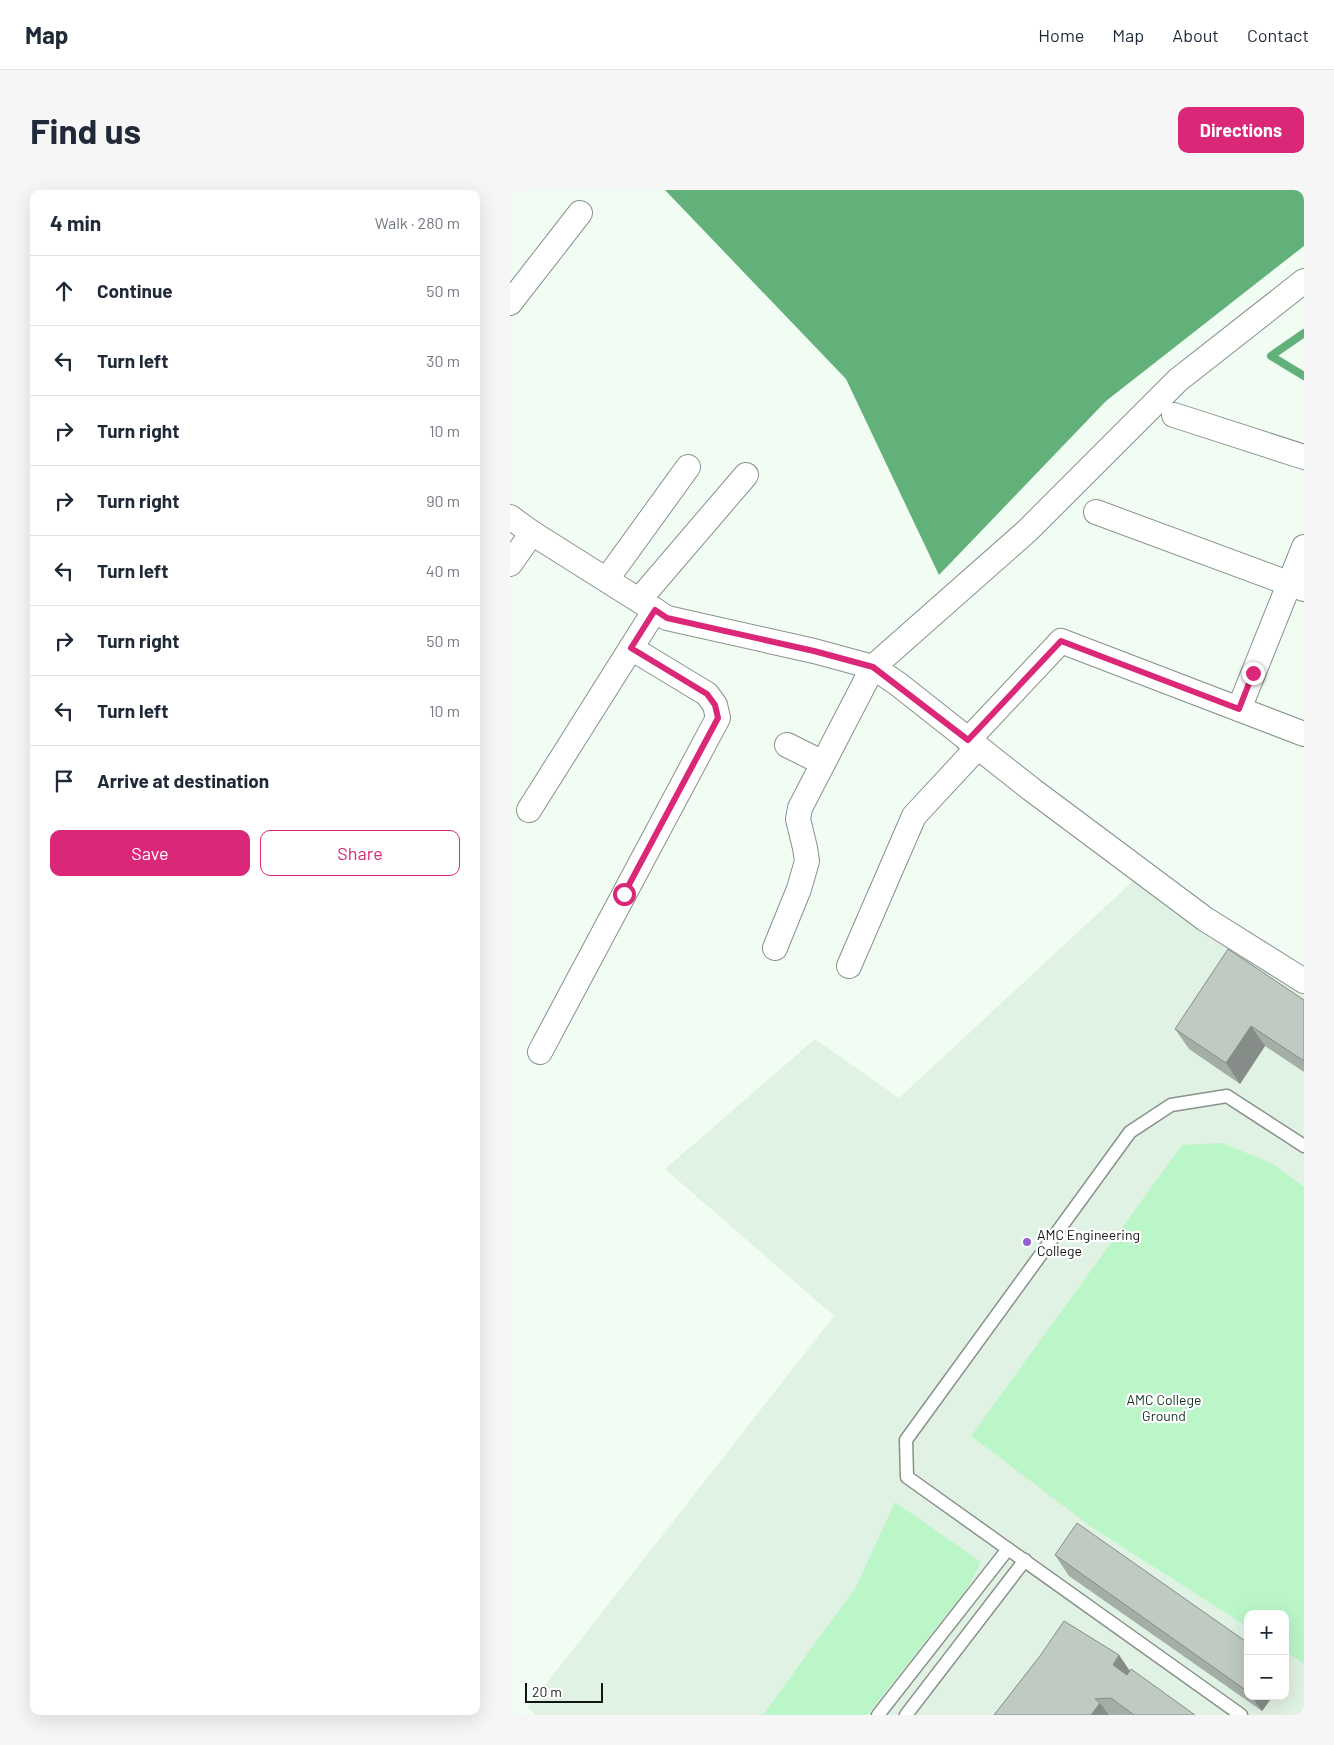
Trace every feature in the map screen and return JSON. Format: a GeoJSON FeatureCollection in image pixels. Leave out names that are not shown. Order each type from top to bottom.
{"type":"FeatureCollection","features":[{"type":"Feature","properties":{"kind":"street"},"geometry":{"type":"LineString","coordinates":[[510,303],[580,214]]}},
{"type":"Feature","properties":{"kind":"street"},"geometry":{"type":"LineString","coordinates":[[775,948],[799,889],[807,861],[798,819],[800,808],[873,667],[1027,531],[1178,380],[1304,281]]}},
{"type":"Feature","properties":{"kind":"street"},"geometry":{"type":"LineString","coordinates":[[1174,415],[1304,457]]}},
{"type":"Feature","properties":{"kind":"street"},"geometry":{"type":"LineString","coordinates":[[607,579],[688,467]]}},
{"type":"Feature","properties":{"kind":"street"},"geometry":{"type":"LineString","coordinates":[[529,810],[631,648],[647,605],[746,475]]}},
{"type":"Feature","properties":{"kind":"street"},"geometry":{"type":"LineString","coordinates":[[1096,512],[1297,587]]}},
{"type":"Feature","properties":{"kind":"street"},"geometry":{"type":"LineString","coordinates":[[510,517],[532,533],[667,618],[814,651],[873,667],[1038,795],[1205,919],[1304,981]]}},
{"type":"Feature","properties":{"kind":"street"},"geometry":{"type":"LineString","coordinates":[[510,564],[532,533]]}},
{"type":"Feature","properties":{"kind":"street"},"geometry":{"type":"LineString","coordinates":[[1239,709],[1297,587],[1304,547]]}},
{"type":"Feature","properties":{"kind":"street"},"geometry":{"type":"LineString","coordinates":[[849,966],[914,816],[1061,641],[1304,734]]}},
{"type":"Feature","properties":{"kind":"street"},"geometry":{"type":"LineString","coordinates":[[540,1052],[718,718],[715,705],[707,694],[631,648]]}},
{"type":"Feature","properties":{"kind":"street"},"geometry":{"type":"LineString","coordinates":[[786,745],[823,763]]}},
{"type":"Feature","properties":{"kind":"lane"},"geometry":{"type":"LineString","coordinates":[[1241,1715],[907,1478],[906,1440],[1130,1132],[1171,1105],[1227,1096],[1304,1146]]}},
{"type":"Feature","properties":{"kind":"lane"},"geometry":{"type":"LineString","coordinates":[[878,1715],[1008,1549]]}},
{"type":"Feature","properties":{"kind":"lane"},"geometry":{"type":"LineString","coordinates":[[906,1715],[1024,1560]]}},
{"type":"Feature","properties":{"kind":"shaded area"},"geometry":{"type":"Polygon","coordinates":[[[665,190],[1304,190],[1304,246],[1106,401],[939,575],[846,379],[665,190]]]}},
{"type":"Feature","properties":{"kind":"shaded area","name":"AMC Engineering College"},"geometry":{"type":"Polygon","coordinates":[[[1134,880],[1304,994],[1304,1715],[535,1715],[528,1707],[834,1316],[665,1169],[815,1039],[899,1098],[1134,880]]]}},
{"type":"Feature","properties":{"kind":"green space","name":"AMC College Ground"},"geometry":{"type":"Polygon","coordinates":[[[1222,1143],[1273,1164],[1304,1187],[1304,1664],[1289,1654],[1289,1610],[1244,1610],[1244,1624],[1093,1528],[971,1436],[1182,1145],[1222,1143]]]}},
{"type":"Feature","properties":{"kind":"green space"},"geometry":{"type":"Polygon","coordinates":[[[895,1502],[981,1562],[967,1589],[867,1715],[763,1715],[856,1587],[895,1502]]]}},
{"type":"Feature","properties":{"kind":"building"},"geometry":{"type":"Polygon","coordinates":[[[1228,949],[1304,1000],[1304,1061],[1251,1026],[1226,1063],[1175,1029],[1228,949]]]}},
{"type":"Feature","properties":{"kind":"building"},"geometry":{"type":"Polygon","coordinates":[[[1077,1523],[1244,1640],[1244,1689],[1055,1555],[1077,1523]]]}},
{"type":"Feature","properties":{"kind":"building"},"geometry":{"type":"Polygon","coordinates":[[[1064,1621],[1119,1655],[1113,1665],[1127,1675],[1131,1669],[1195,1715],[1134,1715],[1111,1698],[1095,1699],[1100,1703],[1091,1715],[994,1715],[1040,1656],[1064,1621]]]}},
{"type":"Feature","properties":{"kind":"waterway"},"geometry":{"type":"LineString","coordinates":[[1304,333],[1271,356],[1304,376]]}},
{"type":"Feature","properties":{"kind":"place","name":"AMC Engineering College"},"geometry":{"type":"Point","coordinates":[1027,1242]}},
{"type":"Feature","properties":{"kind":"route"},"geometry":{"type":"LineString","coordinates":[[624,894],[718,718],[715,705],[707,694],[631,648],[655,610],[667,618],[814,651],[873,667],[898,684],[968,740],[1061,641],[1239,709],[1253,673]]}}]}
